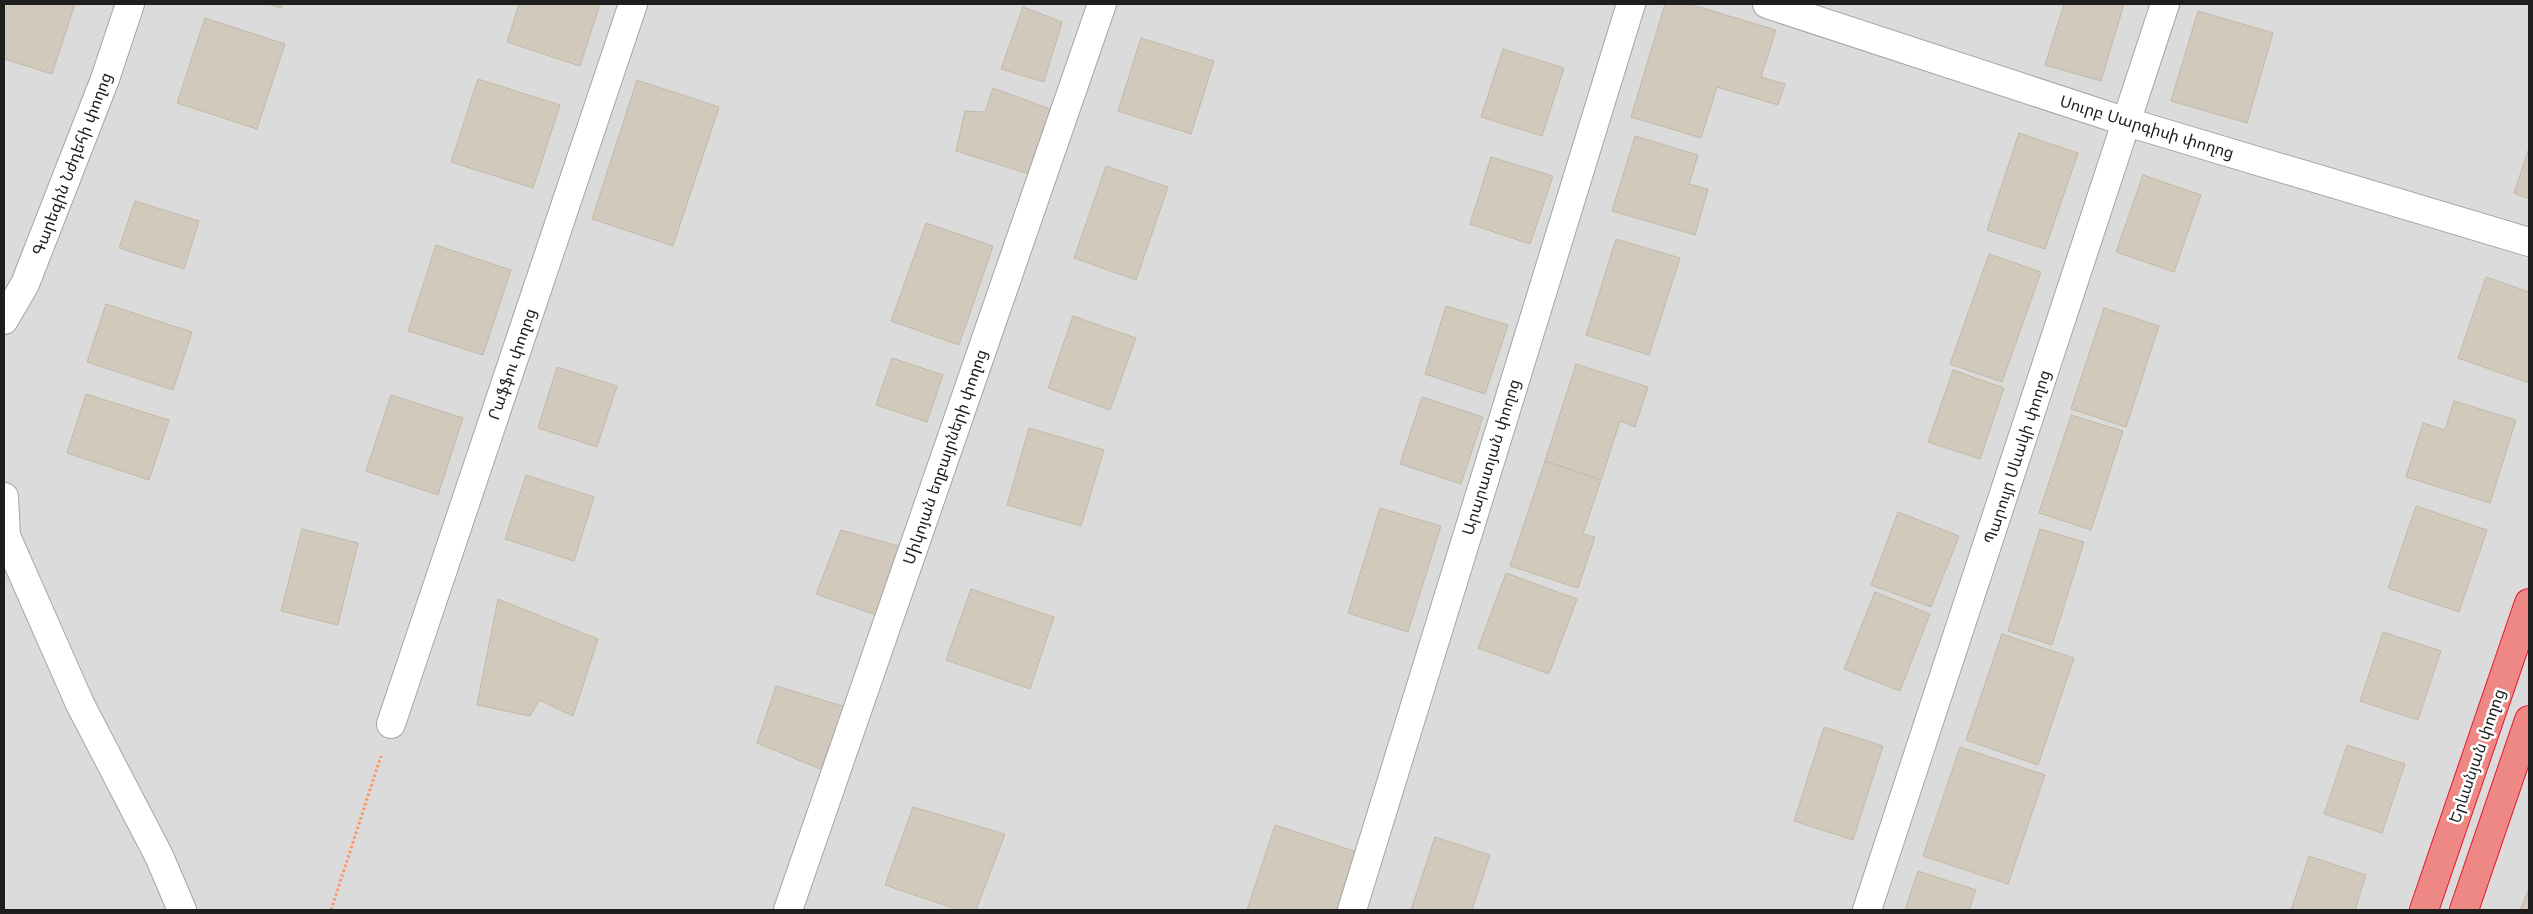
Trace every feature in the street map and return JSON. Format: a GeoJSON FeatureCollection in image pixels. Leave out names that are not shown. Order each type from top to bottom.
{"type":"FeatureCollection","features":[{"type":"Feature","properties":{"kind":"highway","name":"Երևանյան փողոց"},"geometry":{"type":"LineString","coordinates":[[2424,910],[2529,603]]}},
{"type":"Feature","properties":{"kind":"highway"},"geometry":{"type":"LineString","coordinates":[[2464,910],[2529,720]]}},
{"type":"Feature","properties":{"kind":"street","name":"Գարեգին Նժդեհի փողոց"},"geometry":{"type":"LineString","coordinates":[[4,320],[25,284],[105,79],[130,4]]}},
{"type":"Feature","properties":{"kind":"street","name":"Րաֆֆու փողոց"},"geometry":{"type":"LineString","coordinates":[[391,724],[633,4]]}},
{"type":"Feature","properties":{"kind":"street","name":"Միկոյան եղբայրների փողոց"},"geometry":{"type":"LineString","coordinates":[[788,910],[1102,4]]}},
{"type":"Feature","properties":{"kind":"street","name":"Արարատյան փողոց"},"geometry":{"type":"LineString","coordinates":[[1352,910],[1631,4]]}},
{"type":"Feature","properties":{"kind":"street","name":"Սուրբ Սարգիսի փողոց"},"geometry":{"type":"LineString","coordinates":[[1767,4],[2128,122],[2529,242]]}},
{"type":"Feature","properties":{"kind":"street","name":"Պարույր Սևակի փողոց"},"geometry":{"type":"LineString","coordinates":[[1867,910],[2128,122],[2165,4]]}},
{"type":"Feature","properties":{"kind":"street"},"geometry":{"type":"LineString","coordinates":[[4,497],[6,536],[80,704],[159,856],[182,910]]}},
{"type":"Feature","properties":{"kind":"path"},"geometry":{"type":"LineString","coordinates":[[331,910],[391,724]]}},
{"type":"Feature","properties":{"kind":"shaded area"},"geometry":{"type":"Polygon","coordinates":[[[4,4],[2529,4],[2529,910],[4,910],[4,4]]]}},
{"type":"Feature","properties":{"kind":"building"},"geometry":{"type":"Polygon","coordinates":[[[4,4],[75,4],[52,74],[4,59],[4,4]]]}},
{"type":"Feature","properties":{"kind":"building"},"geometry":{"type":"Polygon","coordinates":[[[268,4],[282,4],[281,8],[268,4]]]}},
{"type":"Feature","properties":{"kind":"building"},"geometry":{"type":"Polygon","coordinates":[[[519,4],[600,4],[580,66],[507,42],[519,4]]]}},
{"type":"Feature","properties":{"kind":"building"},"geometry":{"type":"Polygon","coordinates":[[[1665,4],[1689,4],[1776,30],[1761,77],[1785,84],[1778,105],[1717,87],[1701,138],[1631,117],[1665,4]]]}},
{"type":"Feature","properties":{"kind":"building"},"geometry":{"type":"Polygon","coordinates":[[[2064,4],[2124,4],[2101,81],[2045,65],[2064,4]]]}},
{"type":"Feature","properties":{"kind":"building"},"geometry":{"type":"Polygon","coordinates":[[[1023,7],[1062,22],[1044,82],[1001,69],[1023,7]]]}},
{"type":"Feature","properties":{"kind":"building"},"geometry":{"type":"Polygon","coordinates":[[[2198,11],[2273,33],[2247,123],[2171,101],[2198,11]]]}},
{"type":"Feature","properties":{"kind":"building"},"geometry":{"type":"Polygon","coordinates":[[[205,18],[285,44],[257,129],[177,103],[205,18]]]}},
{"type":"Feature","properties":{"kind":"building"},"geometry":{"type":"Polygon","coordinates":[[[1141,38],[1214,61],[1191,134],[1118,111],[1141,38]]]}},
{"type":"Feature","properties":{"kind":"building"},"geometry":{"type":"Polygon","coordinates":[[[1503,49],[1564,68],[1542,136],[1481,117],[1503,49]]]}},
{"type":"Feature","properties":{"kind":"building"},"geometry":{"type":"Polygon","coordinates":[[[478,79],[560,105],[533,188],[451,162],[478,79]]]}},
{"type":"Feature","properties":{"kind":"building"},"geometry":{"type":"Polygon","coordinates":[[[637,80],[719,107],[673,246],[592,219],[637,80]]]}},
{"type":"Feature","properties":{"kind":"building"},"geometry":{"type":"Polygon","coordinates":[[[993,88],[1053,110],[1029,174],[956,151],[965,111],[985,112],[993,88]]]}},
{"type":"Feature","properties":{"kind":"building"},"geometry":{"type":"Polygon","coordinates":[[[2019,133],[2078,153],[2045,249],[1987,230],[2019,133]]]}},
{"type":"Feature","properties":{"kind":"building"},"geometry":{"type":"Polygon","coordinates":[[[1635,136],[1698,155],[1689,184],[1708,189],[1695,235],[1612,211],[1635,136]]]}},
{"type":"Feature","properties":{"kind":"building"},"geometry":{"type":"Polygon","coordinates":[[[2529,148],[2529,199],[2514,193],[2529,148]]]}},
{"type":"Feature","properties":{"kind":"building"},"geometry":{"type":"Polygon","coordinates":[[[1491,157],[1553,176],[1530,244],[1470,224],[1491,157]]]}},
{"type":"Feature","properties":{"kind":"building"},"geometry":{"type":"Polygon","coordinates":[[[1106,166],[1168,187],[1136,280],[1074,258],[1106,166]]]}},
{"type":"Feature","properties":{"kind":"building"},"geometry":{"type":"Polygon","coordinates":[[[2143,175],[2201,195],[2174,272],[2116,252],[2143,175]]]}},
{"type":"Feature","properties":{"kind":"building"},"geometry":{"type":"Polygon","coordinates":[[[135,201],[199,221],[184,269],[119,248],[135,201]]]}},
{"type":"Feature","properties":{"kind":"building"},"geometry":{"type":"Polygon","coordinates":[[[926,223],[993,246],[959,345],[891,321],[926,223]]]}},
{"type":"Feature","properties":{"kind":"building"},"geometry":{"type":"Polygon","coordinates":[[[1616,239],[1680,258],[1649,355],[1586,335],[1616,239]]]}},
{"type":"Feature","properties":{"kind":"building"},"geometry":{"type":"Polygon","coordinates":[[[436,245],[511,270],[483,355],[408,331],[436,245]]]}},
{"type":"Feature","properties":{"kind":"building"},"geometry":{"type":"Polygon","coordinates":[[[1989,254],[2041,272],[2002,382],[1950,364],[1989,254]]]}},
{"type":"Feature","properties":{"kind":"building"},"geometry":{"type":"Polygon","coordinates":[[[2486,277],[2529,292],[2529,383],[2458,358],[2486,277]]]}},
{"type":"Feature","properties":{"kind":"building"},"geometry":{"type":"Polygon","coordinates":[[[106,304],[192,332],[173,390],[87,362],[106,304]]]}},
{"type":"Feature","properties":{"kind":"building"},"geometry":{"type":"Polygon","coordinates":[[[1446,306],[1508,325],[1485,394],[1425,374],[1446,306]]]}},
{"type":"Feature","properties":{"kind":"building"},"geometry":{"type":"Polygon","coordinates":[[[2104,308],[2159,326],[2126,427],[2071,409],[2104,308]]]}},
{"type":"Feature","properties":{"kind":"building"},"geometry":{"type":"Polygon","coordinates":[[[1073,316],[1136,338],[1110,410],[1048,388],[1073,316]]]}},
{"type":"Feature","properties":{"kind":"building"},"geometry":{"type":"Polygon","coordinates":[[[892,358],[943,375],[927,422],[876,405],[892,358]]]}},
{"type":"Feature","properties":{"kind":"building"},"geometry":{"type":"Polygon","coordinates":[[[1576,364],[1648,387],[1635,427],[1620,421],[1601,480],[1545,461],[1576,364]]]}},
{"type":"Feature","properties":{"kind":"building"},"geometry":{"type":"Polygon","coordinates":[[[557,367],[617,386],[597,447],[538,428],[557,367]]]}},
{"type":"Feature","properties":{"kind":"building"},"geometry":{"type":"Polygon","coordinates":[[[1953,370],[2004,388],[1980,459],[1928,442],[1953,370]]]}},
{"type":"Feature","properties":{"kind":"building"},"geometry":{"type":"Polygon","coordinates":[[[86,394],[169,420],[149,480],[67,453],[86,394]]]}},
{"type":"Feature","properties":{"kind":"building"},"geometry":{"type":"Polygon","coordinates":[[[391,395],[463,418],[438,495],[366,471],[391,395]]]}},
{"type":"Feature","properties":{"kind":"building"},"geometry":{"type":"Polygon","coordinates":[[[1422,397],[1483,417],[1461,484],[1400,464],[1422,397]]]}},
{"type":"Feature","properties":{"kind":"building"},"geometry":{"type":"Polygon","coordinates":[[[2454,401],[2516,420],[2490,503],[2406,477],[2423,423],[2445,430],[2454,401]]]}},
{"type":"Feature","properties":{"kind":"building"},"geometry":{"type":"Polygon","coordinates":[[[2071,415],[2123,431],[2091,530],[2039,513],[2071,415]]]}},
{"type":"Feature","properties":{"kind":"building"},"geometry":{"type":"Polygon","coordinates":[[[1029,428],[1104,450],[1081,526],[1007,505],[1029,428]]]}},
{"type":"Feature","properties":{"kind":"building"},"geometry":{"type":"Polygon","coordinates":[[[1545,461],[1601,480],[1583,534],[1595,537],[1578,588],[1510,566],[1545,461]]]}},
{"type":"Feature","properties":{"kind":"building"},"geometry":{"type":"Polygon","coordinates":[[[526,475],[594,497],[574,561],[505,539],[526,475]]]}},
{"type":"Feature","properties":{"kind":"building"},"geometry":{"type":"Polygon","coordinates":[[[2416,506],[2487,530],[2459,612],[2388,588],[2416,506]]]}},
{"type":"Feature","properties":{"kind":"building"},"geometry":{"type":"Polygon","coordinates":[[[1380,508],[1441,526],[1408,632],[1348,613],[1380,508]]]}},
{"type":"Feature","properties":{"kind":"building"},"geometry":{"type":"Polygon","coordinates":[[[1898,512],[1959,536],[1931,607],[1871,585],[1898,512]]]}},
{"type":"Feature","properties":{"kind":"building"},"geometry":{"type":"Polygon","coordinates":[[[302,529],[358,543],[338,625],[281,611],[302,529]]]}},
{"type":"Feature","properties":{"kind":"building"},"geometry":{"type":"Polygon","coordinates":[[[2040,529],[2084,542],[2052,645],[2008,631],[2040,529]]]}},
{"type":"Feature","properties":{"kind":"building"},"geometry":{"type":"Polygon","coordinates":[[[841,530],[902,547],[876,615],[816,594],[841,530]]]}},
{"type":"Feature","properties":{"kind":"building"},"geometry":{"type":"Polygon","coordinates":[[[1506,573],[1577,599],[1549,674],[1478,648],[1506,573]]]}},
{"type":"Feature","properties":{"kind":"building"},"geometry":{"type":"Polygon","coordinates":[[[971,589],[1054,617],[1030,689],[946,660],[971,589]]]}},
{"type":"Feature","properties":{"kind":"building"},"geometry":{"type":"Polygon","coordinates":[[[1875,592],[1930,614],[1900,691],[1844,669],[1875,592]]]}},
{"type":"Feature","properties":{"kind":"building"},"geometry":{"type":"Polygon","coordinates":[[[498,599],[598,639],[573,716],[539,700],[530,716],[477,705],[498,599]]]}},
{"type":"Feature","properties":{"kind":"building"},"geometry":{"type":"Polygon","coordinates":[[[2383,632],[2441,651],[2418,720],[2360,701],[2383,632]]]}},
{"type":"Feature","properties":{"kind":"building"},"geometry":{"type":"Polygon","coordinates":[[[2002,634],[2074,658],[2038,765],[1966,740],[2002,634]]]}},
{"type":"Feature","properties":{"kind":"building"},"geometry":{"type":"Polygon","coordinates":[[[776,686],[846,707],[820,769],[757,743],[776,686]]]}},
{"type":"Feature","properties":{"kind":"building"},"geometry":{"type":"Polygon","coordinates":[[[1824,727],[1883,746],[1853,840],[1794,821],[1824,727]]]}},
{"type":"Feature","properties":{"kind":"building"},"geometry":{"type":"Polygon","coordinates":[[[2347,745],[2405,764],[2382,833],[2324,814],[2347,745]]]}},
{"type":"Feature","properties":{"kind":"building"},"geometry":{"type":"Polygon","coordinates":[[[1960,747],[2045,775],[2008,884],[1923,856],[1960,747]]]}},
{"type":"Feature","properties":{"kind":"building"},"geometry":{"type":"Polygon","coordinates":[[[913,807],[1005,834],[976,910],[959,910],[885,885],[913,807]]]}},
{"type":"Feature","properties":{"kind":"building"},"geometry":{"type":"Polygon","coordinates":[[[1275,825],[1357,852],[1339,910],[1247,910],[1275,825]]]}},
{"type":"Feature","properties":{"kind":"building"},"geometry":{"type":"Polygon","coordinates":[[[1435,837],[1490,855],[1472,910],[1411,910],[1435,837]]]}},
{"type":"Feature","properties":{"kind":"building"},"geometry":{"type":"Polygon","coordinates":[[[2309,856],[2366,875],[2355,910],[2291,910],[2309,856]]]}},
{"type":"Feature","properties":{"kind":"building"},"geometry":{"type":"Polygon","coordinates":[[[1918,871],[1976,890],[1969,910],[1905,910],[1918,871]]]}},
{"type":"Feature","properties":{"kind":"building"},"geometry":{"type":"Polygon","coordinates":[[[2529,889],[2529,910],[2520,910],[2529,889]]]}}]}
